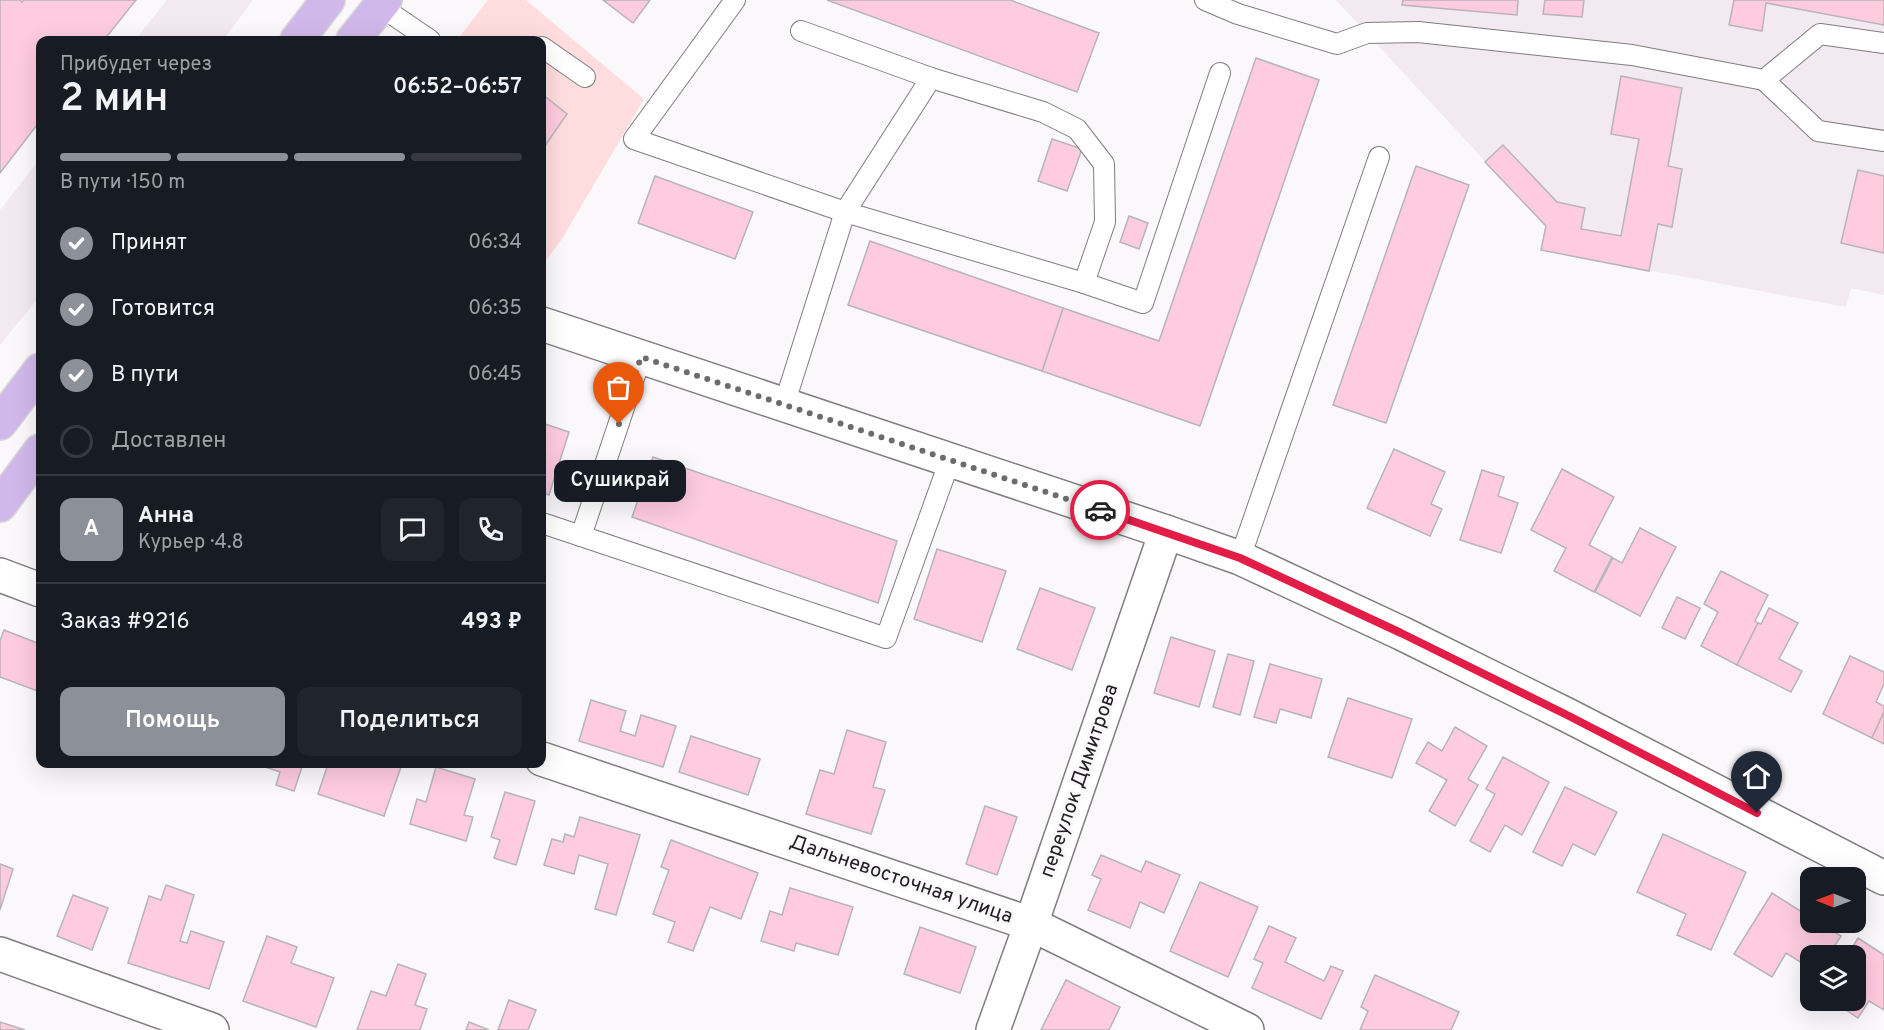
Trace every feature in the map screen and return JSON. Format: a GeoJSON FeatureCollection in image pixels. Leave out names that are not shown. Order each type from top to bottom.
{"type":"FeatureCollection","features":[{"type":"Feature","properties":{"kind":"main road"},"geometry":{"type":"LineString","coordinates":[[300,36],[328,0]]}},
{"type":"Feature","properties":{"kind":"main road"},"geometry":{"type":"LineString","coordinates":[[356,36],[383,3]]}},
{"type":"Feature","properties":{"kind":"main road"},"geometry":{"type":"LineString","coordinates":[[0,423],[36,375]]}},
{"type":"Feature","properties":{"kind":"main road"},"geometry":{"type":"LineString","coordinates":[[0,505],[36,456]]}},
{"type":"Feature","properties":{"kind":"street"},"geometry":{"type":"LineString","coordinates":[[546,325],[1240,558],[1401,633],[1567,715],[1884,878]]}},
{"type":"Feature","properties":{"kind":"street","name":"переулок Димитрова"},"geometry":{"type":"LineString","coordinates":[[993,1030],[1166,532]]}},
{"type":"Feature","properties":{"kind":"street"},"geometry":{"type":"LineString","coordinates":[[0,575],[36,588]]}},
{"type":"Feature","properties":{"kind":"street","name":"Дальневосточная улица"},"geometry":{"type":"LineString","coordinates":[[546,760],[1031,924],[1247,1030]]}},
{"type":"Feature","properties":{"kind":"street"},"geometry":{"type":"LineString","coordinates":[[0,954],[212,1030]]}},
{"type":"Feature","properties":{"kind":"lane"},"geometry":{"type":"LineString","coordinates":[[735,0],[634,140],[845,212],[1084,283],[1143,303],[1220,74]]}},
{"type":"Feature","properties":{"kind":"lane"},"geometry":{"type":"LineString","coordinates":[[1205,0],[1238,14],[1337,44],[1367,33],[1418,32],[1632,55],[1764,80],[1818,131],[1884,141]]}},
{"type":"Feature","properties":{"kind":"lane"},"geometry":{"type":"LineString","coordinates":[[383,3],[424,36]]}},
{"type":"Feature","properties":{"kind":"lane"},"geometry":{"type":"LineString","coordinates":[[801,31],[931,78],[1043,112],[1077,129],[1104,164],[1105,222],[1084,283]]}},
{"type":"Feature","properties":{"kind":"lane"},"geometry":{"type":"LineString","coordinates":[[1764,80],[1820,34],[1884,43]]}},
{"type":"Feature","properties":{"kind":"lane"},"geometry":{"type":"LineString","coordinates":[[546,50],[585,77]]}},
{"type":"Feature","properties":{"kind":"lane"},"geometry":{"type":"LineString","coordinates":[[784,405],[845,212],[931,78]]}},
{"type":"Feature","properties":{"kind":"lane"},"geometry":{"type":"LineString","coordinates":[[1240,558],[1379,157]]}},
{"type":"Feature","properties":{"kind":"lane"},"geometry":{"type":"LineString","coordinates":[[581,536],[641,357]]}},
{"type":"Feature","properties":{"kind":"lane"},"geometry":{"type":"LineString","coordinates":[[546,524],[886,638],[950,460]]}},
{"type":"Feature","properties":{"kind":"shaded area"},"geometry":{"type":"Polygon","coordinates":[[[167,0],[253,0],[226,36],[138,36],[167,0]]]}},
{"type":"Feature","properties":{"kind":"shaded area"},"geometry":{"type":"Polygon","coordinates":[[[488,0],[526,0],[644,99],[562,239],[546,261],[546,36],[460,36],[488,0]]]}},
{"type":"Feature","properties":{"kind":"shaded area"},"geometry":{"type":"Polygon","coordinates":[[[1336,0],[1884,0],[1884,295],[1851,288],[1846,307],[1541,250],[1545,226],[1336,0]]]}},
{"type":"Feature","properties":{"kind":"shaded area"},"geometry":{"type":"Polygon","coordinates":[[[36,164],[36,301],[0,345],[0,210],[36,164]]]}},
{"type":"Feature","properties":{"kind":"building"},"geometry":{"type":"Polygon","coordinates":[[[0,0],[20,0],[22,2],[24,0],[136,0],[107,36],[36,36],[36,126],[0,173],[0,0]]]}},
{"type":"Feature","properties":{"kind":"building"},"geometry":{"type":"Polygon","coordinates":[[[603,0],[650,0],[633,23],[603,0]]]}},
{"type":"Feature","properties":{"kind":"building"},"geometry":{"type":"Polygon","coordinates":[[[827,0],[1010,0],[1099,33],[1077,92],[827,0]]]}},
{"type":"Feature","properties":{"kind":"building"},"geometry":{"type":"Polygon","coordinates":[[[1403,0],[1518,0],[1517,15],[1402,5],[1403,0]]]}},
{"type":"Feature","properties":{"kind":"building"},"geometry":{"type":"Polygon","coordinates":[[[1545,0],[1584,0],[1582,17],[1543,14],[1545,0]]]}},
{"type":"Feature","properties":{"kind":"building"},"geometry":{"type":"Polygon","coordinates":[[[1734,0],[1884,0],[1884,25],[1766,3],[1762,31],[1729,25],[1734,0]]]}},
{"type":"Feature","properties":{"kind":"building"},"geometry":{"type":"Polygon","coordinates":[[[1256,58],[1319,80],[1200,426],[1042,371],[1063,308],[1159,341],[1256,58]]]}},
{"type":"Feature","properties":{"kind":"building"},"geometry":{"type":"Polygon","coordinates":[[[1621,76],[1682,88],[1668,166],[1682,169],[1672,227],[1658,224],[1649,271],[1541,250],[1546,226],[1485,162],[1503,145],[1557,202],[1585,208],[1581,229],[1621,236],[1639,139],[1611,134],[1621,76]]]}},
{"type":"Feature","properties":{"kind":"building"},"geometry":{"type":"Polygon","coordinates":[[[546,97],[567,114],[546,144],[546,97]]]}},
{"type":"Feature","properties":{"kind":"building"},"geometry":{"type":"Polygon","coordinates":[[[1052,139],[1082,149],[1067,191],[1038,181],[1052,139]]]}},
{"type":"Feature","properties":{"kind":"building"},"geometry":{"type":"Polygon","coordinates":[[[1416,166],[1469,185],[1386,423],[1333,405],[1416,166]]]}},
{"type":"Feature","properties":{"kind":"building"},"geometry":{"type":"Polygon","coordinates":[[[1858,170],[1884,176],[1884,253],[1841,243],[1858,170]]]}},
{"type":"Feature","properties":{"kind":"building"},"geometry":{"type":"Polygon","coordinates":[[[655,176],[753,212],[735,259],[638,223],[655,176]]]}},
{"type":"Feature","properties":{"kind":"building"},"geometry":{"type":"Polygon","coordinates":[[[1129,216],[1148,223],[1139,249],[1120,242],[1129,216]]]}},
{"type":"Feature","properties":{"kind":"building"},"geometry":{"type":"Polygon","coordinates":[[[870,241],[1063,308],[1042,371],[848,305],[870,241]]]}},
{"type":"Feature","properties":{"kind":"building"},"geometry":{"type":"Polygon","coordinates":[[[546,424],[569,432],[549,495],[546,494],[546,424]]]}},
{"type":"Feature","properties":{"kind":"building"},"geometry":{"type":"Polygon","coordinates":[[[1394,449],[1445,472],[1431,504],[1442,509],[1430,536],[1367,508],[1394,449]]]}},
{"type":"Feature","properties":{"kind":"building"},"geometry":{"type":"Polygon","coordinates":[[[653,457],[897,541],[878,603],[632,517],[653,457]]]}},
{"type":"Feature","properties":{"kind":"building"},"geometry":{"type":"Polygon","coordinates":[[[1562,469],[1614,497],[1589,545],[1612,557],[1594,592],[1554,571],[1566,548],[1531,530],[1562,469]]]}},
{"type":"Feature","properties":{"kind":"building"},"geometry":{"type":"Polygon","coordinates":[[[1482,470],[1504,477],[1498,496],[1518,503],[1501,553],[1460,540],[1482,470]]]}},
{"type":"Feature","properties":{"kind":"building"},"geometry":{"type":"Polygon","coordinates":[[[1640,528],[1676,547],[1640,616],[1595,592],[1613,558],[1622,563],[1640,528]]]}},
{"type":"Feature","properties":{"kind":"building"},"geometry":{"type":"Polygon","coordinates":[[[937,549],[1006,571],[982,642],[914,619],[937,549]]]}},
{"type":"Feature","properties":{"kind":"building"},"geometry":{"type":"Polygon","coordinates":[[[1721,571],[1768,595],[1755,621],[1758,623],[1737,665],[1701,646],[1718,612],[1704,604],[1721,571]]]}},
{"type":"Feature","properties":{"kind":"building"},"geometry":{"type":"Polygon","coordinates":[[[1040,588],[1095,608],[1072,670],[1017,649],[1040,588]]]}},
{"type":"Feature","properties":{"kind":"building"},"geometry":{"type":"Polygon","coordinates":[[[1677,597],[1700,608],[1685,639],[1662,628],[1677,597]]]}},
{"type":"Feature","properties":{"kind":"building"},"geometry":{"type":"Polygon","coordinates":[[[1769,608],[1798,623],[1779,659],[1802,671],[1791,692],[1737,665],[1758,623],[1761,624],[1769,608]]]}},
{"type":"Feature","properties":{"kind":"building"},"geometry":{"type":"Polygon","coordinates":[[[4,630],[36,642],[36,690],[0,677],[0,641],[4,630]]]}},
{"type":"Feature","properties":{"kind":"building"},"geometry":{"type":"Polygon","coordinates":[[[1171,637],[1215,651],[1199,707],[1154,693],[1171,637]]]}},
{"type":"Feature","properties":{"kind":"building"},"geometry":{"type":"Polygon","coordinates":[[[1228,654],[1254,661],[1240,715],[1213,707],[1228,654]]]}},
{"type":"Feature","properties":{"kind":"building"},"geometry":{"type":"Polygon","coordinates":[[[1850,656],[1884,672],[1884,684],[1876,702],[1884,706],[1884,712],[1872,738],[1823,714],[1850,656]]]}},
{"type":"Feature","properties":{"kind":"building"},"geometry":{"type":"Polygon","coordinates":[[[1270,664],[1322,679],[1311,718],[1280,709],[1276,723],[1254,717],[1270,664]]]}},
{"type":"Feature","properties":{"kind":"building"},"geometry":{"type":"Polygon","coordinates":[[[1348,698],[1412,719],[1392,778],[1328,757],[1348,698]]]}},
{"type":"Feature","properties":{"kind":"building"},"geometry":{"type":"Polygon","coordinates":[[[591,700],[626,711],[620,731],[635,736],[641,715],[676,726],[663,767],[579,741],[591,700]]]}},
{"type":"Feature","properties":{"kind":"building"},"geometry":{"type":"Polygon","coordinates":[[[1884,712],[1884,744],[1872,738],[1884,712]]]}},
{"type":"Feature","properties":{"kind":"building"},"geometry":{"type":"Polygon","coordinates":[[[1455,727],[1487,746],[1468,779],[1478,785],[1455,826],[1429,811],[1447,780],[1416,763],[1428,742],[1442,751],[1455,727]]]}},
{"type":"Feature","properties":{"kind":"building"},"geometry":{"type":"Polygon","coordinates":[[[847,730],[886,742],[873,787],[885,790],[871,834],[806,814],[820,770],[834,774],[847,730]]]}},
{"type":"Feature","properties":{"kind":"building"},"geometry":{"type":"Polygon","coordinates":[[[691,736],[760,759],[748,795],[679,772],[691,736]]]}},
{"type":"Feature","properties":{"kind":"building"},"geometry":{"type":"Polygon","coordinates":[[[1503,757],[1549,782],[1522,835],[1505,825],[1490,852],[1470,841],[1495,794],[1486,789],[1503,757]]]}},
{"type":"Feature","properties":{"kind":"building"},"geometry":{"type":"Polygon","coordinates":[[[268,768],[302,768],[294,791],[276,785],[280,772],[268,768]]]}},
{"type":"Feature","properties":{"kind":"building"},"geometry":{"type":"Polygon","coordinates":[[[327,768],[401,768],[384,816],[318,794],[327,768]]]}},
{"type":"Feature","properties":{"kind":"building"},"geometry":{"type":"Polygon","coordinates":[[[436,768],[475,779],[464,815],[473,817],[466,841],[410,824],[417,799],[426,802],[436,768]]]}},
{"type":"Feature","properties":{"kind":"building"},"geometry":{"type":"Polygon","coordinates":[[[1565,787],[1617,812],[1595,855],[1573,844],[1562,866],[1533,852],[1565,787]]]}},
{"type":"Feature","properties":{"kind":"building"},"geometry":{"type":"Polygon","coordinates":[[[505,792],[535,801],[516,865],[494,858],[500,840],[491,837],[505,792]]]}},
{"type":"Feature","properties":{"kind":"building"},"geometry":{"type":"Polygon","coordinates":[[[985,806],[1017,817],[997,875],[966,864],[985,806]]]}},
{"type":"Feature","properties":{"kind":"building"},"geometry":{"type":"Polygon","coordinates":[[[580,817],[640,835],[616,915],[595,909],[608,864],[579,855],[574,874],[544,865],[552,839],[563,842],[565,834],[574,837],[580,817]]]}},
{"type":"Feature","properties":{"kind":"building"},"geometry":{"type":"Polygon","coordinates":[[[1663,834],[1746,872],[1711,950],[1677,935],[1686,914],[1637,892],[1663,834]]]}},
{"type":"Feature","properties":{"kind":"building"},"geometry":{"type":"Polygon","coordinates":[[[671,840],[758,873],[741,919],[710,907],[693,951],[668,942],[675,922],[653,914],[669,870],[661,867],[671,840]]]}},
{"type":"Feature","properties":{"kind":"building"},"geometry":{"type":"Polygon","coordinates":[[[1101,855],[1141,872],[1146,861],[1180,875],[1164,913],[1140,902],[1130,928],[1088,910],[1101,879],[1092,875],[1101,855]]]}},
{"type":"Feature","properties":{"kind":"building"},"geometry":{"type":"Polygon","coordinates":[[[0,864],[13,869],[0,910],[0,864]]]}},
{"type":"Feature","properties":{"kind":"building"},"geometry":{"type":"Polygon","coordinates":[[[1200,882],[1258,907],[1228,977],[1170,951],[1200,882]]]}},
{"type":"Feature","properties":{"kind":"building"},"geometry":{"type":"Polygon","coordinates":[[[166,885],[194,895],[180,941],[187,943],[191,931],[224,942],[209,989],[128,963],[149,896],[161,900],[166,885]]]}},
{"type":"Feature","properties":{"kind":"building"},"geometry":{"type":"Polygon","coordinates":[[[790,888],[853,907],[838,955],[796,943],[794,951],[761,941],[770,911],[782,915],[790,888]]]}},
{"type":"Feature","properties":{"kind":"building"},"geometry":{"type":"Polygon","coordinates":[[[1772,893],[1800,911],[1800,933],[1836,933],[1841,936],[1835,945],[1800,945],[1800,962],[1786,953],[1772,977],[1734,954],[1772,893]]]}},
{"type":"Feature","properties":{"kind":"building"},"geometry":{"type":"Polygon","coordinates":[[[73,895],[108,908],[92,950],[57,936],[73,895]]]}},
{"type":"Feature","properties":{"kind":"building"},"geometry":{"type":"Polygon","coordinates":[[[1269,926],[1296,938],[1285,962],[1324,981],[1331,966],[1343,971],[1321,1019],[1252,988],[1263,963],[1254,959],[1269,926]]]}},
{"type":"Feature","properties":{"kind":"building"},"geometry":{"type":"Polygon","coordinates":[[[920,927],[976,947],[960,993],[904,974],[920,927]]]}},
{"type":"Feature","properties":{"kind":"building"},"geometry":{"type":"Polygon","coordinates":[[[267,936],[297,947],[291,963],[334,978],[316,1027],[243,1001],[267,936]]]}},
{"type":"Feature","properties":{"kind":"building"},"geometry":{"type":"Polygon","coordinates":[[[1858,938],[1884,955],[1884,1010],[1869,1001],[1866,1006],[1866,945],[1854,945],[1858,938]]]}},
{"type":"Feature","properties":{"kind":"building"},"geometry":{"type":"Polygon","coordinates":[[[398,964],[426,974],[415,1005],[427,1009],[420,1030],[357,1030],[371,991],[386,996],[398,964]]]}},
{"type":"Feature","properties":{"kind":"building"},"geometry":{"type":"Polygon","coordinates":[[[1375,975],[1459,1012],[1451,1030],[1360,1030],[1368,1011],[1361,1007],[1375,975]]]}},
{"type":"Feature","properties":{"kind":"building"},"geometry":{"type":"Polygon","coordinates":[[[1066,980],[1120,1007],[1109,1030],[1041,1030],[1066,980]]]}},
{"type":"Feature","properties":{"kind":"building"},"geometry":{"type":"Polygon","coordinates":[[[509,1000],[536,1010],[528,1030],[498,1030],[509,1000]]]}},
{"type":"Feature","properties":{"kind":"building"},"geometry":{"type":"Polygon","coordinates":[[[1848,1011],[1863,1011],[1858,1018],[1848,1011]]]}},
{"type":"Feature","properties":{"kind":"building"},"geometry":{"type":"Polygon","coordinates":[[[0,1022],[25,1030],[0,1030],[0,1022]]]}},
{"type":"Feature","properties":{"kind":"building"},"geometry":{"type":"Polygon","coordinates":[[[469,1022],[489,1030],[466,1030],[469,1022]]]}},
{"type":"Feature","properties":{"kind":"way so far"},"geometry":{"type":"LineString","coordinates":[[619,424],[641,357],[1100,510]]}},
{"type":"Feature","properties":{"kind":"place","name":"Сушикрай"},"geometry":{"type":"Point","coordinates":[619,424]}},
{"type":"Feature","properties":{"kind":"route"},"geometry":{"type":"LineString","coordinates":[[1100,510],[1240,558],[1401,633],[1757,813]]}}]}
